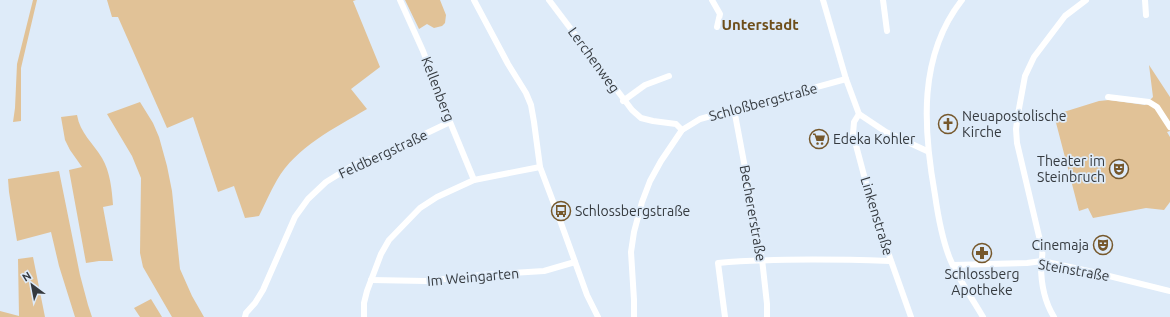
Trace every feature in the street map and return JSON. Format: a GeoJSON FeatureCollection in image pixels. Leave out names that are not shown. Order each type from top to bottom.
{"type":"FeatureCollection","features":[{"type":"Feature","properties":{"kind":"street","name":"Kellenberg"},"geometry":{"type":"LineString","coordinates":[[400,0],[423,51],[474,180]]}},
{"type":"Feature","properties":{"kind":"street"},"geometry":{"type":"LineString","coordinates":[[474,0],[531,105],[540,167],[587,295],[598,317]]}},
{"type":"Feature","properties":{"kind":"street","name":"Lerchenweg"},"geometry":{"type":"LineString","coordinates":[[549,0],[570,26],[585,50],[623,101],[641,118],[657,122],[676,124],[682,130]]}},
{"type":"Feature","properties":{"kind":"street"},"geometry":{"type":"LineString","coordinates":[[712,0],[720,14],[717,27]]}},
{"type":"Feature","properties":{"kind":"street"},"geometry":{"type":"LineString","coordinates":[[823,0],[846,79],[859,114],[886,132],[927,151]]}},
{"type":"Feature","properties":{"kind":"street"},"geometry":{"type":"LineString","coordinates":[[883,0],[888,31]]}},
{"type":"Feature","properties":{"kind":"street"},"geometry":{"type":"LineString","coordinates":[[960,0],[944,30],[933,56],[927,87],[927,151],[936,206],[943,235],[953,265],[983,317]]}},
{"type":"Feature","properties":{"kind":"street"},"geometry":{"type":"LineString","coordinates":[[1054,317],[1046,303],[1044,295],[1043,255],[1041,242],[1017,143],[1016,129],[1025,76],[1034,57],[1065,16],[1086,0]]}},
{"type":"Feature","properties":{"kind":"street"},"geometry":{"type":"LineString","coordinates":[[1145,0],[1146,15]]}},
{"type":"Feature","properties":{"kind":"street"},"geometry":{"type":"LineString","coordinates":[[623,101],[645,85],[669,76]]}},
{"type":"Feature","properties":{"kind":"street","name":"Schloßbergstraße"},"geometry":{"type":"LineString","coordinates":[[634,317],[631,252],[636,220],[650,181],[661,161],[682,130],[700,119],[846,79]]}},
{"type":"Feature","properties":{"kind":"street"},"geometry":{"type":"LineString","coordinates":[[1108,97],[1149,102],[1157,107],[1170,127]]}},
{"type":"Feature","properties":{"kind":"street","name":"Bechererstraße"},"geometry":{"type":"LineString","coordinates":[[734,109],[762,259],[767,317]]}},
{"type":"Feature","properties":{"kind":"street","name":"Linkenstraße"},"geometry":{"type":"LineString","coordinates":[[859,114],[854,122],[853,134],[870,198],[890,261],[912,317]]}},
{"type":"Feature","properties":{"kind":"street","name":"Feldbergstraße"},"geometry":{"type":"LineString","coordinates":[[246,315],[256,303],[263,290],[295,216],[308,199],[326,182],[352,166],[383,154],[450,122]]}},
{"type":"Feature","properties":{"kind":"street"},"geometry":{"type":"LineString","coordinates":[[364,317],[364,303],[381,254],[389,240],[420,208],[437,197],[474,180],[540,167]]}},
{"type":"Feature","properties":{"kind":"street"},"geometry":{"type":"LineString","coordinates":[[725,317],[718,263],[762,259],[824,258],[890,261]]}},
{"type":"Feature","properties":{"kind":"street","name":"Steinstraße"},"geometry":{"type":"LineString","coordinates":[[953,265],[1027,263],[1042,261],[1170,291]]}},
{"type":"Feature","properties":{"kind":"street","name":"Im Weingarten"},"geometry":{"type":"LineString","coordinates":[[371,280],[426,281],[482,275],[544,271],[575,262]]}},
{"type":"Feature","properties":{"kind":"shaded area"},"geometry":{"type":"Polygon","coordinates":[[[33,0],[37,0],[21,68],[21,121],[13,122],[17,64],[33,0]]]}},
{"type":"Feature","properties":{"kind":"shaded area"},"geometry":{"type":"Polygon","coordinates":[[[107,0],[356,0],[353,1],[380,67],[351,89],[367,109],[329,131],[305,148],[285,168],[277,180],[259,216],[245,218],[234,186],[218,192],[193,117],[167,128],[118,17],[112,17],[107,0]]]}},
{"type":"Feature","properties":{"kind":"shaded area"},"geometry":{"type":"Polygon","coordinates":[[[405,0],[440,0],[446,15],[445,23],[442,26],[434,28],[427,24],[419,29],[405,0]]]}},
{"type":"Feature","properties":{"kind":"shaded area","name":"Theater im Steinbruch"},"geometry":{"type":"Polygon","coordinates":[[[1149,65],[1170,97],[1170,131],[1167,132],[1170,137],[1170,202],[1164,210],[1146,208],[1093,218],[1088,208],[1079,211],[1054,115],[1099,101],[1109,100],[1145,105],[1153,97],[1149,65]]]}},
{"type":"Feature","properties":{"kind":"shaded area"},"geometry":{"type":"Polygon","coordinates":[[[140,102],[153,123],[159,137],[167,166],[172,191],[180,269],[192,296],[204,317],[172,317],[143,267],[140,253],[141,178],[132,156],[107,114],[140,102]]]}},
{"type":"Feature","properties":{"kind":"shaded area"},"geometry":{"type":"Polygon","coordinates":[[[77,115],[87,138],[105,163],[109,175],[113,205],[103,207],[113,261],[86,263],[69,170],[82,167],[65,140],[61,117],[77,115]]]}},
{"type":"Feature","properties":{"kind":"shaded area"},"geometry":{"type":"Polygon","coordinates":[[[59,171],[80,275],[92,317],[75,317],[59,266],[51,232],[17,241],[8,179],[59,171]]]}},
{"type":"Feature","properties":{"kind":"shaded area"},"geometry":{"type":"Polygon","coordinates":[[[33,257],[45,317],[0,317],[0,311],[19,316],[18,259],[33,257]]]}},
{"type":"Feature","properties":{"kind":"shaded area"},"geometry":{"type":"Polygon","coordinates":[[[151,299],[162,317],[140,317],[134,308],[151,299]]]}},
{"type":"Feature","properties":{"kind":"place","name":"Neuapostolische Kirche"},"geometry":{"type":"Point","coordinates":[948,124]}},
{"type":"Feature","properties":{"kind":"place","name":"Edeka Kohler"},"geometry":{"type":"Point","coordinates":[819,139]}},
{"type":"Feature","properties":{"kind":"place","name":"Theater im Steinbruch"},"geometry":{"type":"Point","coordinates":[1119,169]}},
{"type":"Feature","properties":{"kind":"place","name":"Schlossbergstraße"},"geometry":{"type":"Point","coordinates":[561,211]}},
{"type":"Feature","properties":{"kind":"place","name":"Cinemaja"},"geometry":{"type":"Point","coordinates":[1103,245]}},
{"type":"Feature","properties":{"kind":"place","name":"Schlossberg Apotheke"},"geometry":{"type":"Point","coordinates":[982,253]}},
{"type":"Feature","properties":{"kind":"district","name":"Unterstadt"},"geometry":{"type":"Point","coordinates":[760,24]}}]}
